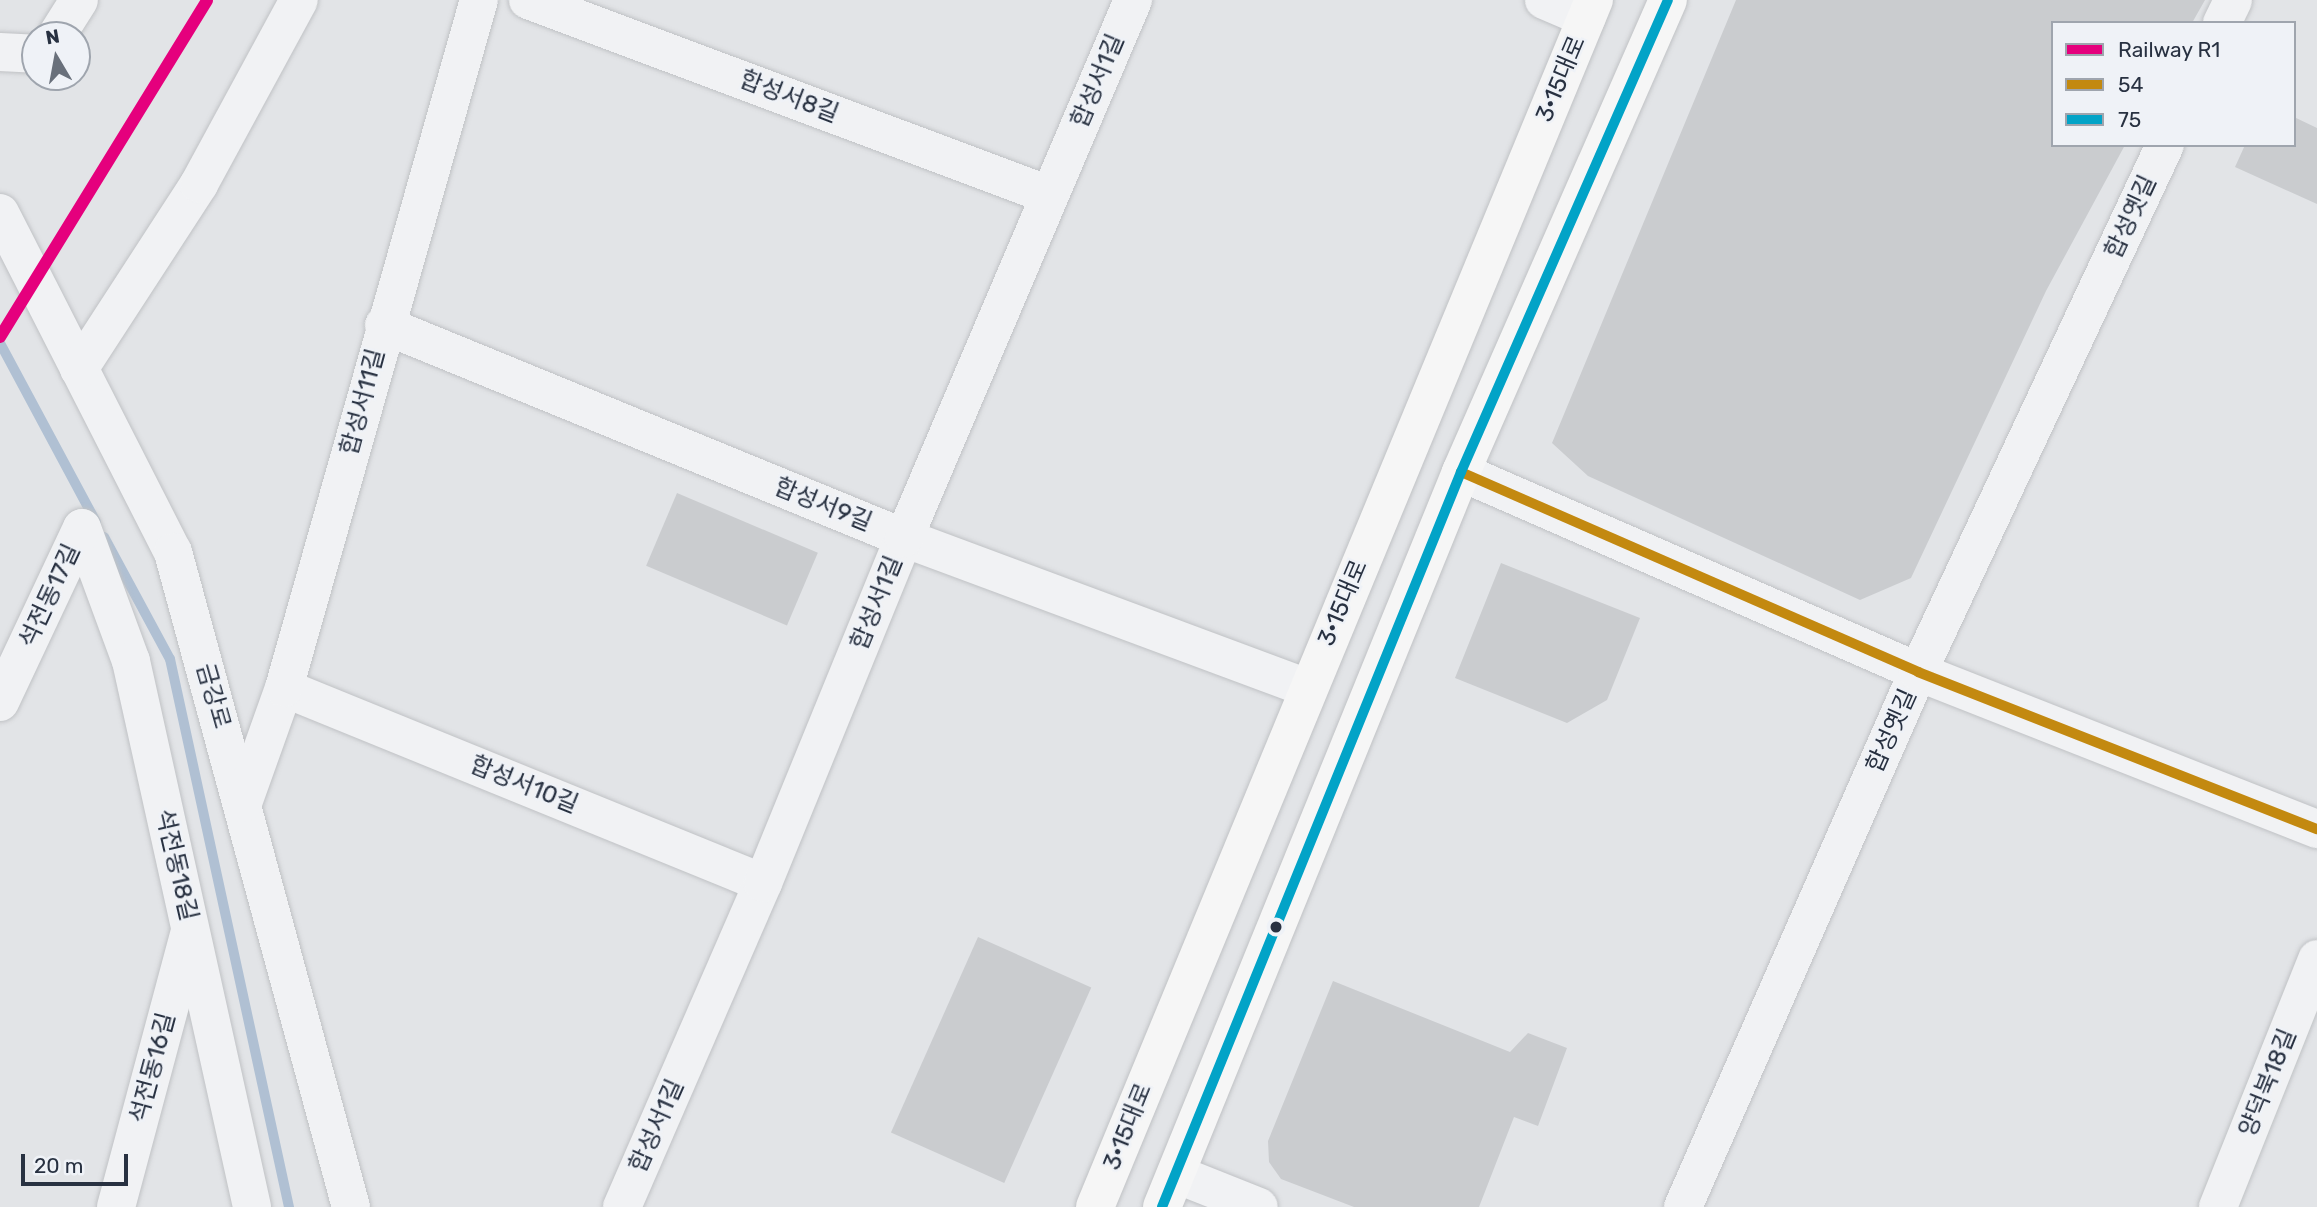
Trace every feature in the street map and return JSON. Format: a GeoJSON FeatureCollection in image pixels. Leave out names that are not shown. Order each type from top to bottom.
{"type":"FeatureCollection","features":[{"type":"Feature","properties":{"kind":"main road"},"geometry":{"type":"LineString","coordinates":[[1169,1190],[1461,472],[1668,0]]}},
{"type":"Feature","properties":{"kind":"main road","name":"3·15대로"},"geometry":{"type":"LineString","coordinates":[[1095,1207],[1307,688],[1590,9]]}},
{"type":"Feature","properties":{"kind":"street"},"geometry":{"type":"LineString","coordinates":[[66,21],[79,0]]}},
{"type":"Feature","properties":{"kind":"street"},"geometry":{"type":"LineString","coordinates":[[79,369],[199,184],[299,0]]}},
{"type":"Feature","properties":{"kind":"street","name":"합성서11길"},"geometry":{"type":"LineString","coordinates":[[243,803],[284,688],[384,325],[479,0]]}},
{"type":"Feature","properties":{"kind":"street","name":"합성서8길"},"geometry":{"type":"LineString","coordinates":[[528,0],[1049,195]]}},
{"type":"Feature","properties":{"kind":"street","name":"합성서1길"},"geometry":{"type":"LineString","coordinates":[[622,1207],[763,883],[904,538],[1133,0]]}},
{"type":"Feature","properties":{"kind":"street"},"geometry":{"type":"LineString","coordinates":[[1544,0],[1590,9]]}},
{"type":"Feature","properties":{"kind":"street"},"geometry":{"type":"LineString","coordinates":[[2223,21],[2233,0]]}},
{"type":"Feature","properties":{"kind":"street"},"geometry":{"type":"LineString","coordinates":[[0,52],[21,53]]}},
{"type":"Feature","properties":{"kind":"street","name":"합성옛길"},"geometry":{"type":"LineString","coordinates":[[1683,1207],[1918,672],[2164,147]]}},
{"type":"Feature","properties":{"kind":"street","name":"금강로"},"geometry":{"type":"LineString","coordinates":[[0,213],[173,552],[351,1207]]}},
{"type":"Feature","properties":{"kind":"street","name":"합성서9길"},"geometry":{"type":"LineString","coordinates":[[384,325],[904,538],[1307,688]]}},
{"type":"Feature","properties":{"kind":"street"},"geometry":{"type":"LineString","coordinates":[[1461,472],[1918,672],[2317,830]]}},
{"type":"Feature","properties":{"kind":"street","name":"석전동17길"},"geometry":{"type":"LineString","coordinates":[[0,702],[82,528]]}},
{"type":"Feature","properties":{"kind":"street","name":"석전동18길"},"geometry":{"type":"LineString","coordinates":[[82,528],[131,661],[252,1207]]}},
{"type":"Feature","properties":{"kind":"street","name":"합성서10길"},"geometry":{"type":"LineString","coordinates":[[284,688],[763,883]]}},
{"type":"Feature","properties":{"kind":"street","name":"석전동16길"},"geometry":{"type":"LineString","coordinates":[[116,1207],[191,929]]}},
{"type":"Feature","properties":{"kind":"street","name":"양덕북18길"},"geometry":{"type":"LineString","coordinates":[[2218,1207],[2317,959]]}},
{"type":"Feature","properties":{"kind":"street"},"geometry":{"type":"LineString","coordinates":[[1169,1190],[1259,1207]]}},
{"type":"Feature","properties":{"kind":"building"},"geometry":{"type":"Polygon","coordinates":[[[1736,0],[2205,0],[2193,21],[2051,21],[2051,147],[2124,147],[2046,291],[1911,578],[1860,600],[1588,476],[1552,443],[1736,0]]]}},
{"type":"Feature","properties":{"kind":"building"},"geometry":{"type":"Polygon","coordinates":[[[2296,118],[2317,128],[2317,204],[2235,167],[2244,147],[2296,147],[2296,118]]]}},
{"type":"Feature","properties":{"kind":"building"},"geometry":{"type":"Polygon","coordinates":[[[677,493],[818,553],[787,626],[646,566],[677,493]]]}},
{"type":"Feature","properties":{"kind":"building"},"geometry":{"type":"Polygon","coordinates":[[[1501,563],[1640,618],[1607,700],[1567,723],[1455,678],[1501,563]]]}},
{"type":"Feature","properties":{"kind":"building"},"geometry":{"type":"Polygon","coordinates":[[[978,937],[1091,987],[1004,1183],[891,1132],[978,937]]]}},
{"type":"Feature","properties":{"kind":"building"},"geometry":{"type":"Polygon","coordinates":[[[1333,981],[1510,1052],[1528,1033],[1567,1048],[1538,1126],[1514,1117],[1479,1207],[1354,1207],[1281,1179],[1269,1162],[1268,1141],[1333,981]]]}},
{"type":"Feature","properties":{"kind":"waterway"},"geometry":{"type":"LineString","coordinates":[[0,343],[96,522]]}},
{"type":"Feature","properties":{"kind":"waterway"},"geometry":{"type":"LineString","coordinates":[[104,537],[170,659],[289,1207]]}},
{"type":"Feature","properties":{"kind":"rail line","name":"R1"},"geometry":{"type":"LineString","coordinates":[[0,337],[207,0]]}},
{"type":"Feature","properties":{"kind":"transit line","name":"75"},"geometry":{"type":"LineString","coordinates":[[1162,1207],[1461,472],[1668,0]]}},
{"type":"Feature","properties":{"kind":"transit line","name":"54"},"geometry":{"type":"LineString","coordinates":[[1461,472],[1918,672],[2317,829]]}}]}
